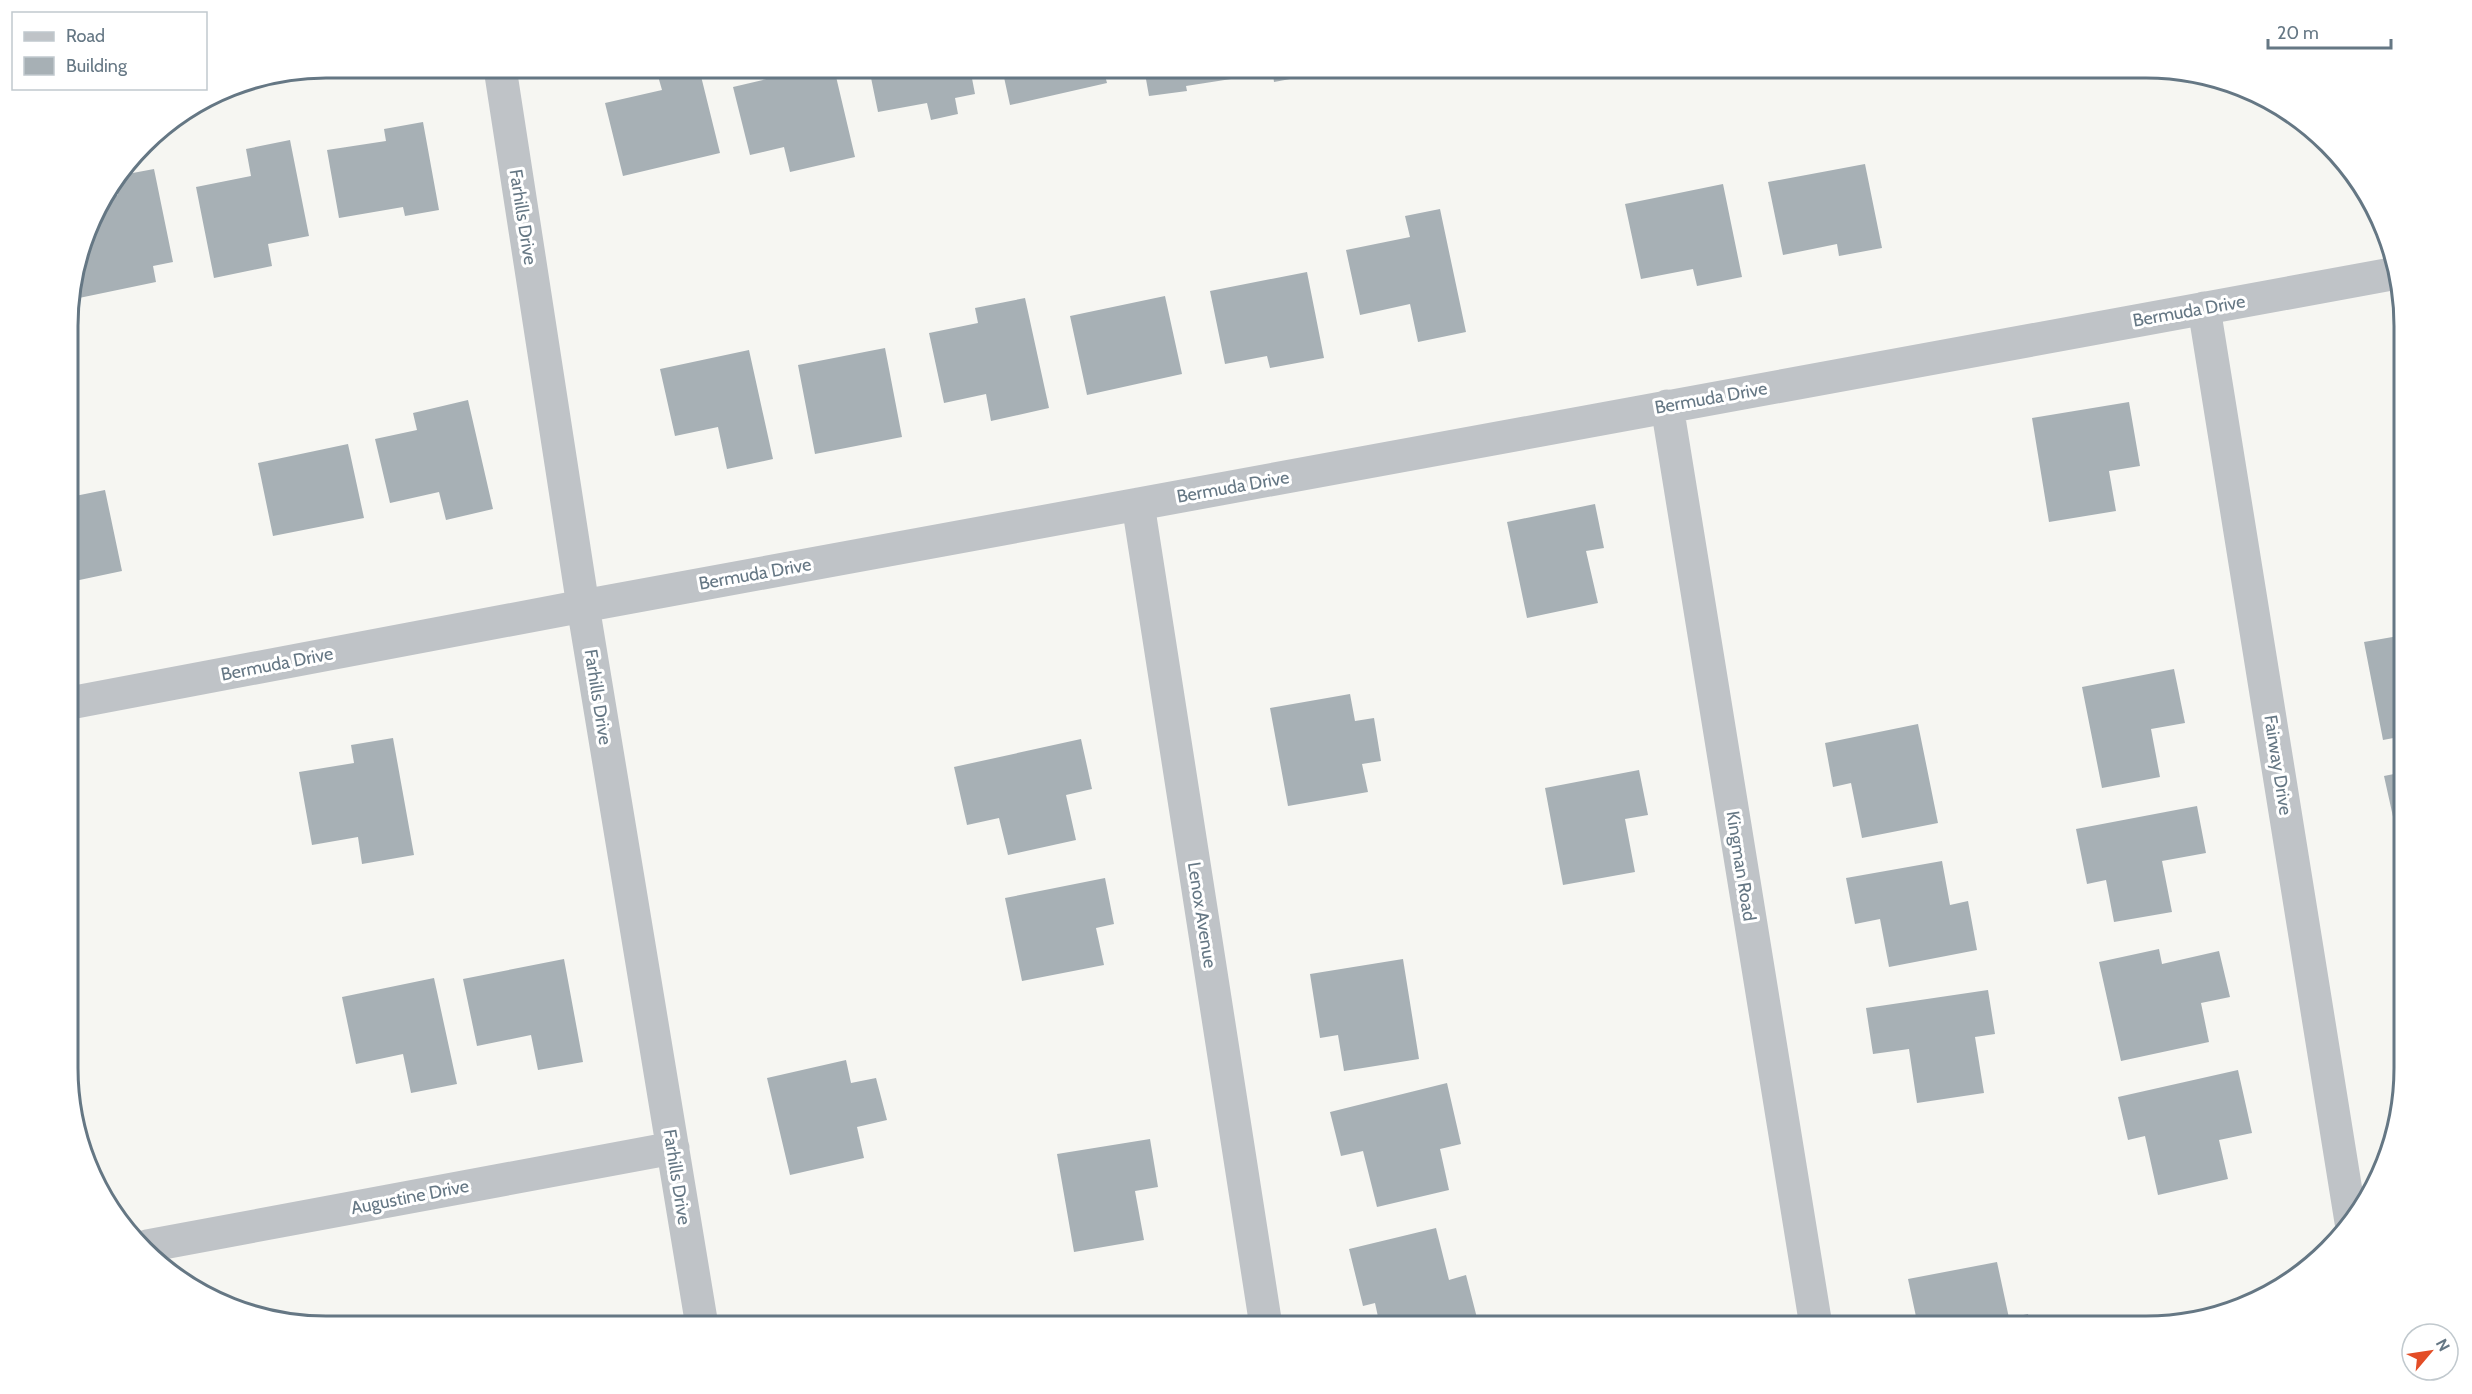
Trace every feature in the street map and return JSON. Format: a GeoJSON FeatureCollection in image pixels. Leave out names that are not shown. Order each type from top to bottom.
{"type":"FeatureCollection","features":[{"type":"Feature","properties":{"kind":"street","name":"Farhills Drive"},"geometry":{"type":"LineString","coordinates":[[502,78],[583,606],[700,1316]]}},
{"type":"Feature","properties":{"kind":"street","name":"Bermuda Drive"},"geometry":{"type":"LineString","coordinates":[[78,701],[583,606],[2389,275]]}},
{"type":"Feature","properties":{"kind":"street","name":"Fairway Drive"},"geometry":{"type":"LineString","coordinates":[[2205,308],[2349,1210]]}},
{"type":"Feature","properties":{"kind":"street","name":"Kingman Road"},"geometry":{"type":"LineString","coordinates":[[1667,406],[1814,1316]]}},
{"type":"Feature","properties":{"kind":"street","name":"Lenox Avenue"},"geometry":{"type":"LineString","coordinates":[[1138,504],[1264,1316]]}},
{"type":"Feature","properties":{"kind":"street","name":"Augustine Drive"},"geometry":{"type":"LineString","coordinates":[[153,1245],[672,1148]]}},
{"type":"Feature","properties":{"kind":"building"},"geometry":{"type":"Polygon","coordinates":[[[659,78],[701,78],[720,153],[623,176],[605,103],[662,90],[659,78]]]}},
{"type":"Feature","properties":{"kind":"building"},"geometry":{"type":"Polygon","coordinates":[[[771,78],[836,78],[855,157],[790,172],[784,147],[750,155],[733,87],[771,78]]]}},
{"type":"Feature","properties":{"kind":"building"},"geometry":{"type":"Polygon","coordinates":[[[871,78],[972,78],[975,94],[955,98],[958,114],[931,120],[927,103],[878,112],[871,78]]]}},
{"type":"Feature","properties":{"kind":"building"},"geometry":{"type":"Polygon","coordinates":[[[1004,78],[1106,78],[1107,83],[1010,105],[1004,78]]]}},
{"type":"Feature","properties":{"kind":"building"},"geometry":{"type":"Polygon","coordinates":[[[1146,78],[1231,78],[1186,86],[1187,91],[1149,96],[1146,78]]]}},
{"type":"Feature","properties":{"kind":"building"},"geometry":{"type":"Polygon","coordinates":[[[1273,78],[1296,78],[1274,82],[1273,78]]]}},
{"type":"Feature","properties":{"kind":"building"},"geometry":{"type":"Polygon","coordinates":[[[423,122],[439,210],[405,216],[403,207],[339,218],[327,150],[386,141],[384,129],[423,122]]]}},
{"type":"Feature","properties":{"kind":"building"},"geometry":{"type":"Polygon","coordinates":[[[290,140],[309,236],[268,244],[272,266],[214,278],[196,187],[251,176],[246,149],[290,140]]]}},
{"type":"Feature","properties":{"kind":"building"},"geometry":{"type":"Polygon","coordinates":[[[1865,164],[1882,248],[1839,256],[1837,244],[1783,255],[1768,182],[1865,164]]]}},
{"type":"Feature","properties":{"kind":"building"},"geometry":{"type":"Polygon","coordinates":[[[154,169],[173,262],[153,266],[156,282],[80,298],[86,262],[97,231],[111,202],[118,195],[117,192],[130,173],[154,169]]]}},
{"type":"Feature","properties":{"kind":"building"},"geometry":{"type":"Polygon","coordinates":[[[1723,184],[1742,277],[1697,286],[1693,269],[1641,279],[1625,204],[1723,184]]]}},
{"type":"Feature","properties":{"kind":"building"},"geometry":{"type":"Polygon","coordinates":[[[1440,209],[1466,332],[1418,342],[1410,304],[1360,315],[1346,250],[1410,237],[1405,216],[1440,209]]]}},
{"type":"Feature","properties":{"kind":"building"},"geometry":{"type":"Polygon","coordinates":[[[1307,272],[1324,358],[1270,368],[1267,356],[1225,364],[1210,291],[1307,272]]]}},
{"type":"Feature","properties":{"kind":"building"},"geometry":{"type":"Polygon","coordinates":[[[1165,296],[1182,374],[1087,395],[1070,316],[1165,296]]]}},
{"type":"Feature","properties":{"kind":"building"},"geometry":{"type":"Polygon","coordinates":[[[1025,298],[1049,408],[991,421],[986,394],[944,403],[929,333],[978,323],[975,308],[1025,298]]]}},
{"type":"Feature","properties":{"kind":"building"},"geometry":{"type":"Polygon","coordinates":[[[885,348],[902,437],[815,454],[798,365],[885,348]]]}},
{"type":"Feature","properties":{"kind":"building"},"geometry":{"type":"Polygon","coordinates":[[[749,350],[773,459],[727,469],[718,427],[675,436],[660,369],[749,350]]]}},
{"type":"Feature","properties":{"kind":"building"},"geometry":{"type":"Polygon","coordinates":[[[468,400],[493,509],[446,520],[439,492],[390,503],[375,439],[417,430],[413,413],[468,400]]]}},
{"type":"Feature","properties":{"kind":"building"},"geometry":{"type":"Polygon","coordinates":[[[2129,402],[2140,466],[2109,471],[2116,511],[2049,522],[2032,418],[2129,402]]]}},
{"type":"Feature","properties":{"kind":"building"},"geometry":{"type":"Polygon","coordinates":[[[348,444],[364,518],[273,536],[258,463],[348,444]]]}},
{"type":"Feature","properties":{"kind":"building"},"geometry":{"type":"Polygon","coordinates":[[[105,490],[122,571],[78,580],[78,495],[105,490]]]}},
{"type":"Feature","properties":{"kind":"building"},"geometry":{"type":"Polygon","coordinates":[[[1595,504],[1604,548],[1586,551],[1598,603],[1527,618],[1507,522],[1595,504]]]}},
{"type":"Feature","properties":{"kind":"building"},"geometry":{"type":"Polygon","coordinates":[[[2394,637],[2394,738],[2383,740],[2364,642],[2394,637]]]}},
{"type":"Feature","properties":{"kind":"building"},"geometry":{"type":"Polygon","coordinates":[[[2174,669],[2185,723],[2151,729],[2160,777],[2102,788],[2082,687],[2174,669]]]}},
{"type":"Feature","properties":{"kind":"building"},"geometry":{"type":"Polygon","coordinates":[[[1350,694],[1355,721],[1374,718],[1381,761],[1362,764],[1368,792],[1288,806],[1270,708],[1350,694]]]}},
{"type":"Feature","properties":{"kind":"building"},"geometry":{"type":"Polygon","coordinates":[[[1918,724],[1938,823],[1862,838],[1851,783],[1833,787],[1825,743],[1918,724]]]}},
{"type":"Feature","properties":{"kind":"building"},"geometry":{"type":"Polygon","coordinates":[[[393,738],[414,855],[362,864],[358,837],[312,845],[299,772],[354,763],[351,745],[393,738]]]}},
{"type":"Feature","properties":{"kind":"building"},"geometry":{"type":"Polygon","coordinates":[[[1081,739],[1092,789],[1066,795],[1076,840],[1008,855],[999,818],[967,825],[954,767],[1081,739]]]}},
{"type":"Feature","properties":{"kind":"building"},"geometry":{"type":"Polygon","coordinates":[[[1639,770],[1648,815],[1625,819],[1635,872],[1563,885],[1545,788],[1639,770]]]}},
{"type":"Feature","properties":{"kind":"building"},"geometry":{"type":"Polygon","coordinates":[[[2394,774],[2394,821],[2384,776],[2394,774]]]}},
{"type":"Feature","properties":{"kind":"building"},"geometry":{"type":"Polygon","coordinates":[[[2197,806],[2206,853],[2162,861],[2172,912],[2114,922],[2106,880],[2087,884],[2076,829],[2197,806]]]}},
{"type":"Feature","properties":{"kind":"building"},"geometry":{"type":"Polygon","coordinates":[[[1942,861],[1950,905],[1968,901],[1977,950],[1889,967],[1880,919],[1855,924],[1846,878],[1942,861]]]}},
{"type":"Feature","properties":{"kind":"building"},"geometry":{"type":"Polygon","coordinates":[[[1105,878],[1114,924],[1096,928],[1104,965],[1022,981],[1005,898],[1105,878]]]}},
{"type":"Feature","properties":{"kind":"building"},"geometry":{"type":"Polygon","coordinates":[[[2159,949],[2162,964],[2219,951],[2230,997],[2201,1003],[2209,1042],[2121,1061],[2099,962],[2159,949]]]}},
{"type":"Feature","properties":{"kind":"building"},"geometry":{"type":"Polygon","coordinates":[[[564,959],[583,1062],[538,1070],[531,1035],[477,1046],[463,979],[564,959]]]}},
{"type":"Feature","properties":{"kind":"building"},"geometry":{"type":"Polygon","coordinates":[[[1403,959],[1419,1059],[1344,1071],[1338,1035],[1320,1038],[1310,974],[1403,959]]]}},
{"type":"Feature","properties":{"kind":"building"},"geometry":{"type":"Polygon","coordinates":[[[434,978],[457,1084],[411,1093],[403,1054],[356,1064],[342,997],[434,978]]]}},
{"type":"Feature","properties":{"kind":"building"},"geometry":{"type":"Polygon","coordinates":[[[1988,990],[1995,1034],[1975,1037],[1984,1093],[1917,1103],[1909,1049],[1873,1054],[1866,1008],[1988,990]]]}},
{"type":"Feature","properties":{"kind":"building"},"geometry":{"type":"Polygon","coordinates":[[[846,1060],[851,1083],[876,1078],[887,1120],[857,1127],[864,1158],[790,1175],[767,1078],[846,1060]]]}},
{"type":"Feature","properties":{"kind":"building"},"geometry":{"type":"Polygon","coordinates":[[[2238,1070],[2252,1133],[2219,1140],[2228,1179],[2158,1195],[2145,1136],[2128,1140],[2118,1097],[2238,1070]]]}},
{"type":"Feature","properties":{"kind":"building"},"geometry":{"type":"Polygon","coordinates":[[[1447,1083],[1461,1144],[1440,1149],[1449,1190],[1377,1207],[1363,1151],[1341,1156],[1330,1112],[1447,1083]]]}},
{"type":"Feature","properties":{"kind":"building"},"geometry":{"type":"Polygon","coordinates":[[[1150,1139],[1158,1187],[1135,1191],[1144,1240],[1074,1252],[1057,1154],[1150,1139]]]}},
{"type":"Feature","properties":{"kind":"building"},"geometry":{"type":"Polygon","coordinates":[[[1436,1228],[1449,1280],[1466,1275],[1476,1316],[1378,1316],[1375,1303],[1363,1306],[1349,1249],[1436,1228]]]}},
{"type":"Feature","properties":{"kind":"building"},"geometry":{"type":"Polygon","coordinates":[[[1997,1262],[2009,1316],[1916,1316],[1908,1279],[1997,1262]]]}}]}
